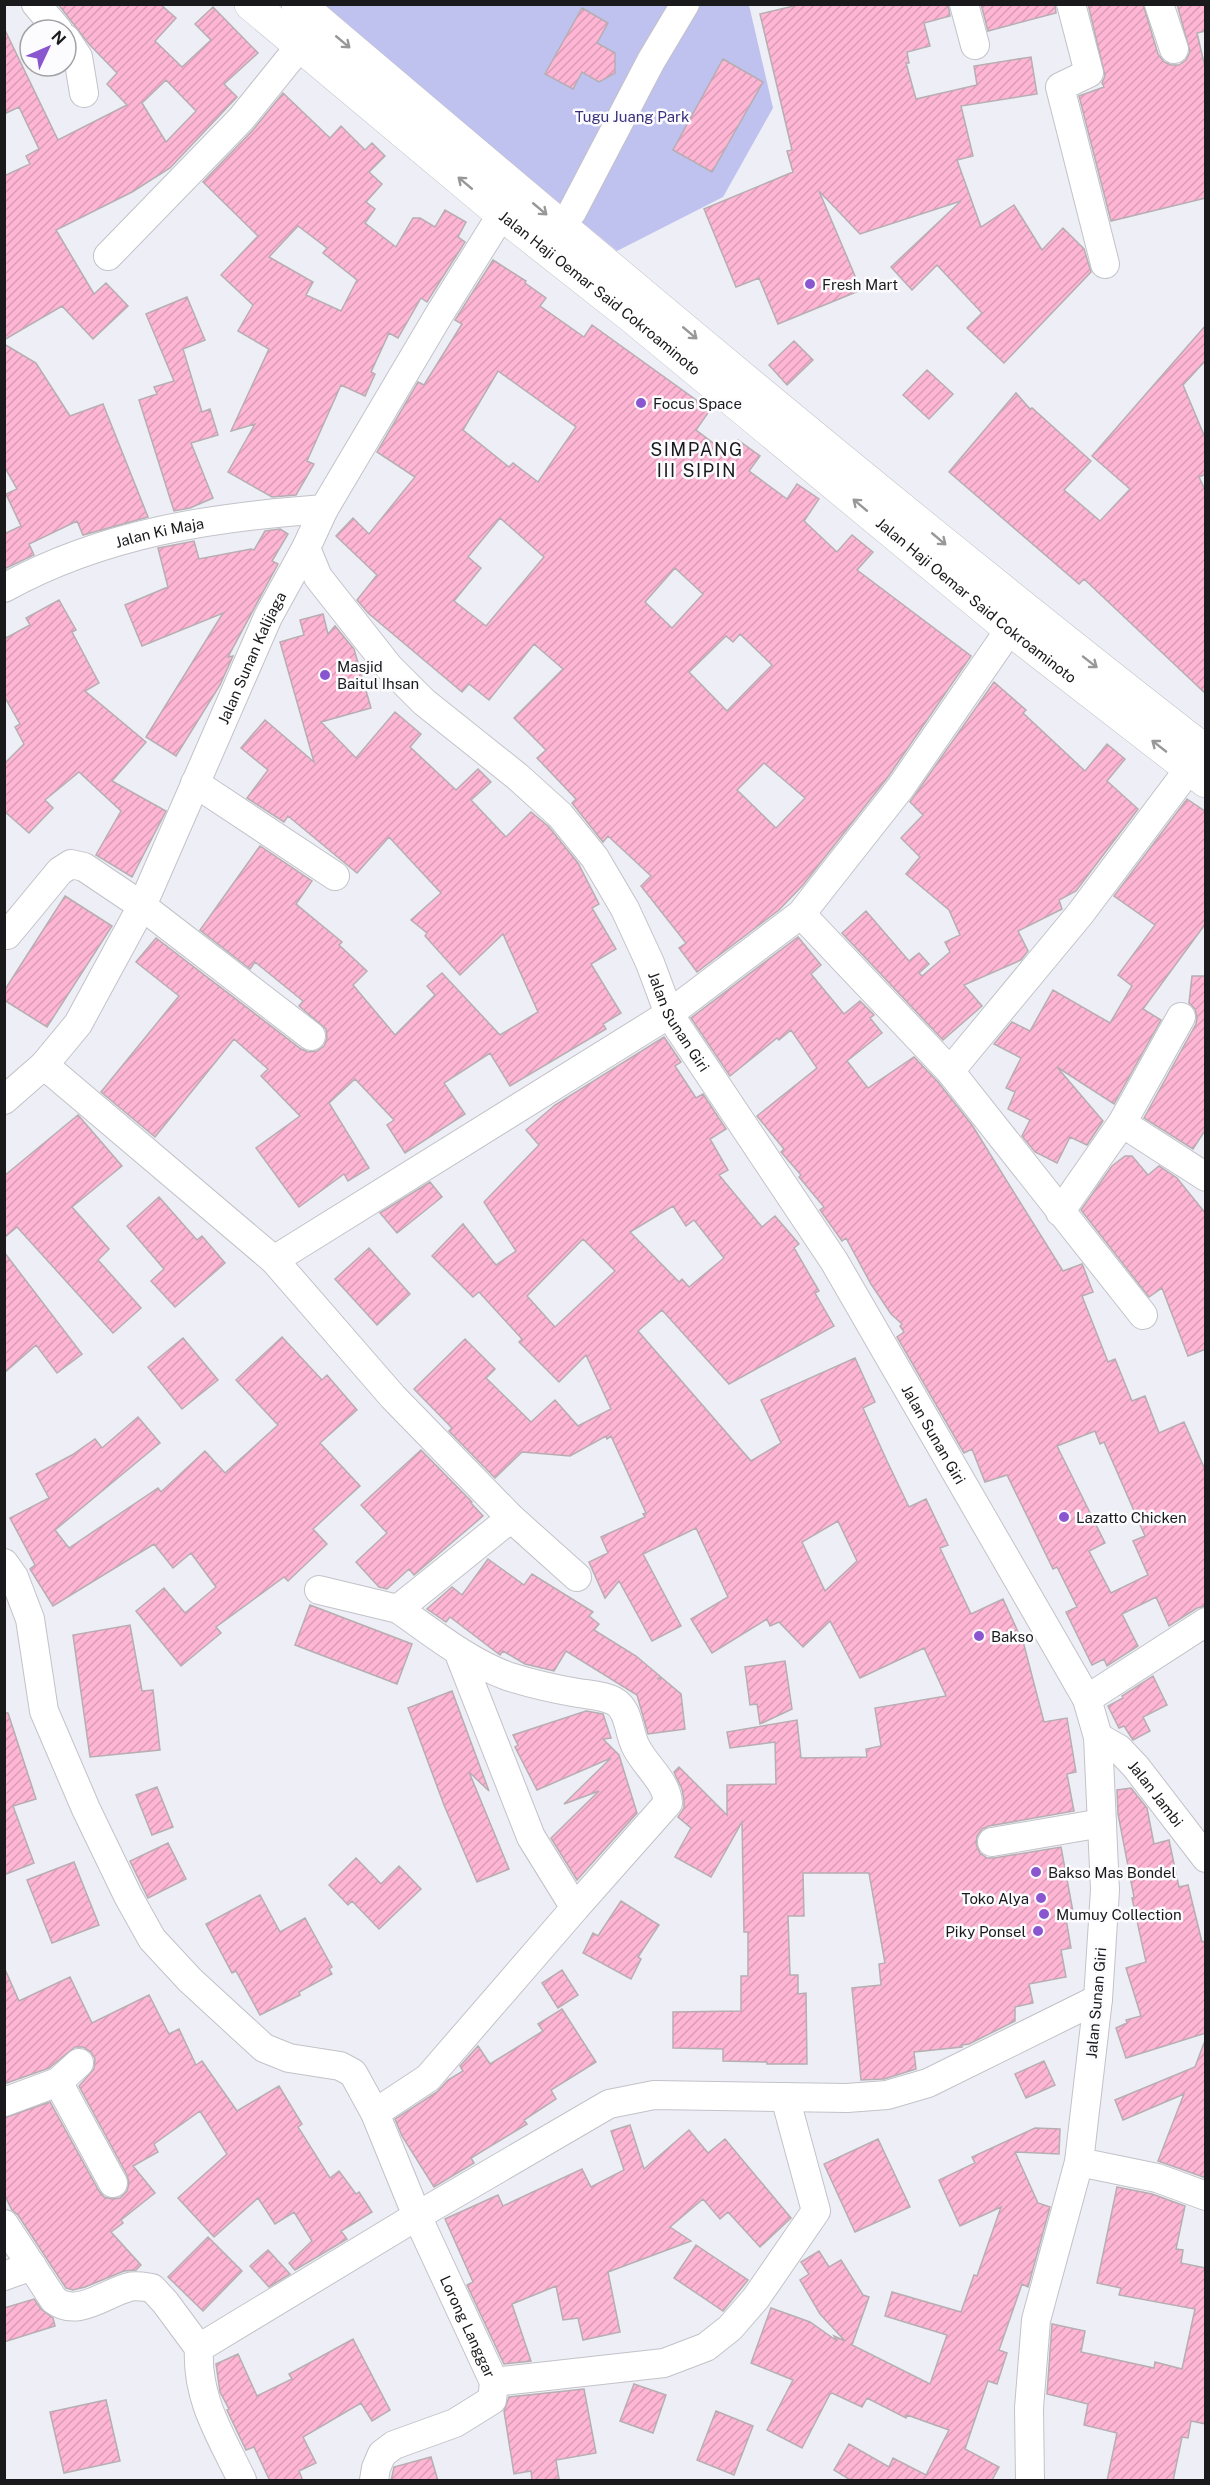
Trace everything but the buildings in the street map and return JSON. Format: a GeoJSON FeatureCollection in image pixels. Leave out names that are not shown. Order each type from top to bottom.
{"type":"FeatureCollection","features":[{"type":"Feature","properties":{"kind":"main road","name":"Jalan Haji Oemar Said Cokroaminoto"},"geometry":{"type":"LineString","coordinates":[[251,4],[502,214],[634,318],[1010,629],[1200,767]]}},
{"type":"Feature","properties":{"kind":"main road","name":"Jalan Haji Oemar Said Cokroaminoto"},"geometry":{"type":"LineString","coordinates":[[298,4],[552,219],[1035,619],[1200,767]]}},
{"type":"Feature","properties":{"kind":"street"},"geometry":{"type":"LineString","coordinates":[[36,4],[48,18]]}},
{"type":"Feature","properties":{"kind":"street"},"geometry":{"type":"LineString","coordinates":[[572,212],[651,61],[685,4]]}},
{"type":"Feature","properties":{"kind":"street"},"geometry":{"type":"LineString","coordinates":[[964,4],[975,45]]}},
{"type":"Feature","properties":{"kind":"street"},"geometry":{"type":"LineString","coordinates":[[1071,4],[1089,73],[1060,87],[1105,264]]}},
{"type":"Feature","properties":{"kind":"street"},"geometry":{"type":"LineString","coordinates":[[1160,4],[1173,49]]}},
{"type":"Feature","properties":{"kind":"street"},"geometry":{"type":"LineString","coordinates":[[108,256],[241,119],[300,46]]}},
{"type":"Feature","properties":{"kind":"street"},"geometry":{"type":"LineString","coordinates":[[78,57],[84,93]]}},
{"type":"Feature","properties":{"kind":"street","name":"Jalan Sunan Kalijaga"},"geometry":{"type":"LineString","coordinates":[[4,1100],[44,1065],[78,1024],[142,906],[268,617],[306,548],[324,509],[440,313],[502,214]]}},
{"type":"Feature","properties":{"kind":"street","name":"Jalan Ki Maja"},"geometry":{"type":"LineString","coordinates":[[4,588],[43,567],[124,539],[186,524],[252,514],[324,509]]}},
{"type":"Feature","properties":{"kind":"street","name":"Jalan Sunan Giri"},"geometry":{"type":"LineString","coordinates":[[306,548],[318,577],[389,667],[424,702],[526,784],[560,815],[595,858],[625,909],[650,963],[669,1014],[834,1261],[1087,1699],[1098,1737],[1105,1890],[1098,1999],[1078,2162],[1036,2320],[1029,2408],[1030,2481]]}},
{"type":"Feature","properties":{"kind":"street"},"geometry":{"type":"LineString","coordinates":[[274,1260],[669,1014],[801,914],[901,787],[1010,629]]}},
{"type":"Feature","properties":{"kind":"street"},"geometry":{"type":"LineString","coordinates":[[950,1071],[1200,767]]}},
{"type":"Feature","properties":{"kind":"street"},"geometry":{"type":"LineString","coordinates":[[195,783],[335,876]]}},
{"type":"Feature","properties":{"kind":"street"},"geometry":{"type":"LineString","coordinates":[[7,935],[60,871],[71,864],[84,867],[142,906],[311,1036]]}},
{"type":"Feature","properties":{"kind":"street"},"geometry":{"type":"LineString","coordinates":[[801,914],[950,1071],[1143,1315]]}},
{"type":"Feature","properties":{"kind":"street"},"geometry":{"type":"LineString","coordinates":[[1060,1212],[1122,1123],[1181,1017]]}},
{"type":"Feature","properties":{"kind":"street"},"geometry":{"type":"LineString","coordinates":[[44,1065],[274,1260],[393,1397],[511,1518],[577,1577]]}},
{"type":"Feature","properties":{"kind":"street"},"geometry":{"type":"LineString","coordinates":[[1122,1123],[1206,1177]]}},
{"type":"Feature","properties":{"kind":"street"},"geometry":{"type":"LineString","coordinates":[[399,1609],[511,1518]]}},
{"type":"Feature","properties":{"kind":"street","name":"Lorong Langgar"},"geometry":{"type":"LineString","coordinates":[[4,1563],[14,1577],[30,1619],[44,1711],[86,1809],[128,1896],[152,1939],[190,1980],[264,2048],[288,2058],[340,2066],[353,2073],[375,2113],[417,2216],[494,2382],[492,2400],[455,2423],[394,2445],[382,2454],[375,2468],[374,2481]]}},
{"type":"Feature","properties":{"kind":"street"},"geometry":{"type":"LineString","coordinates":[[319,1590],[399,1609],[458,1651],[507,1676],[577,1693],[600,1696],[615,1702],[624,1710],[635,1745],[650,1770],[668,1791],[668,1803],[428,2079],[375,2113]]}},
{"type":"Feature","properties":{"kind":"street"},"geometry":{"type":"LineString","coordinates":[[1087,1699],[1206,1622]]}},
{"type":"Feature","properties":{"kind":"street"},"geometry":{"type":"LineString","coordinates":[[458,1651],[531,1837],[575,1908]]}},
{"type":"Feature","properties":{"kind":"street","name":"Jalan Jambi"},"geometry":{"type":"LineString","coordinates":[[1098,1737],[1119,1749],[1136,1767],[1206,1858]]}},
{"type":"Feature","properties":{"kind":"street"},"geometry":{"type":"LineString","coordinates":[[992,1842],[1102,1823]]}},
{"type":"Feature","properties":{"kind":"street"},"geometry":{"type":"LineString","coordinates":[[199,2348],[417,2216],[609,2104],[654,2095],[847,2098],[887,2095],[928,2084],[1098,1999]]}},
{"type":"Feature","properties":{"kind":"street"},"geometry":{"type":"LineString","coordinates":[[4,2102],[69,2073],[113,2183]]}},
{"type":"Feature","properties":{"kind":"street"},"geometry":{"type":"LineString","coordinates":[[494,2382],[664,2362],[706,2347],[729,2328],[756,2298],[816,2211],[785,2097]]}},
{"type":"Feature","properties":{"kind":"street"},"geometry":{"type":"LineString","coordinates":[[1078,2162],[1156,2178],[1206,2196]]}},
{"type":"Feature","properties":{"kind":"street"},"geometry":{"type":"LineString","coordinates":[[4,2224],[54,2300],[68,2308],[79,2307],[131,2286],[152,2288],[165,2302],[199,2348],[197,2369],[201,2391],[242,2481]]}},
{"type":"Feature","properties":{"kind":"street"},"geometry":{"type":"LineString","coordinates":[[4,2276],[32,2266]]}},
{"type":"Feature","properties":{"kind":"green space","name":"Tugu Juang Park"},"geometry":{"type":"Polygon","coordinates":[[[319,5],[749,5],[773,108],[723,197],[617,251],[319,5]]]}},
{"type":"Feature","properties":{"kind":"place","name":"Fresh Mart"},"geometry":{"type":"Point","coordinates":[810,284]}},
{"type":"Feature","properties":{"kind":"place","name":"Focus Space"},"geometry":{"type":"Point","coordinates":[641,403]}},
{"type":"Feature","properties":{"kind":"place","name":"Masjid Baitul Ihsan"},"geometry":{"type":"Point","coordinates":[325,675]}},
{"type":"Feature","properties":{"kind":"place","name":"Lazatto Chicken"},"geometry":{"type":"Point","coordinates":[1064,1517]}},
{"type":"Feature","properties":{"kind":"place","name":"Bakso"},"geometry":{"type":"Point","coordinates":[979,1636]}},
{"type":"Feature","properties":{"kind":"place","name":"Bakso Mas Bondel"},"geometry":{"type":"Point","coordinates":[1036,1872]}},
{"type":"Feature","properties":{"kind":"place","name":"Toko Alya"},"geometry":{"type":"Point","coordinates":[1041,1898]}},
{"type":"Feature","properties":{"kind":"place","name":"Mumuy Collection"},"geometry":{"type":"Point","coordinates":[1044,1914]}},
{"type":"Feature","properties":{"kind":"place","name":"Piky Ponsel"},"geometry":{"type":"Point","coordinates":[1038,1931]}},
{"type":"Feature","properties":{"kind":"district","name":"SIMPANG III SIPIN"},"geometry":{"type":"Point","coordinates":[697,459]}}]}
